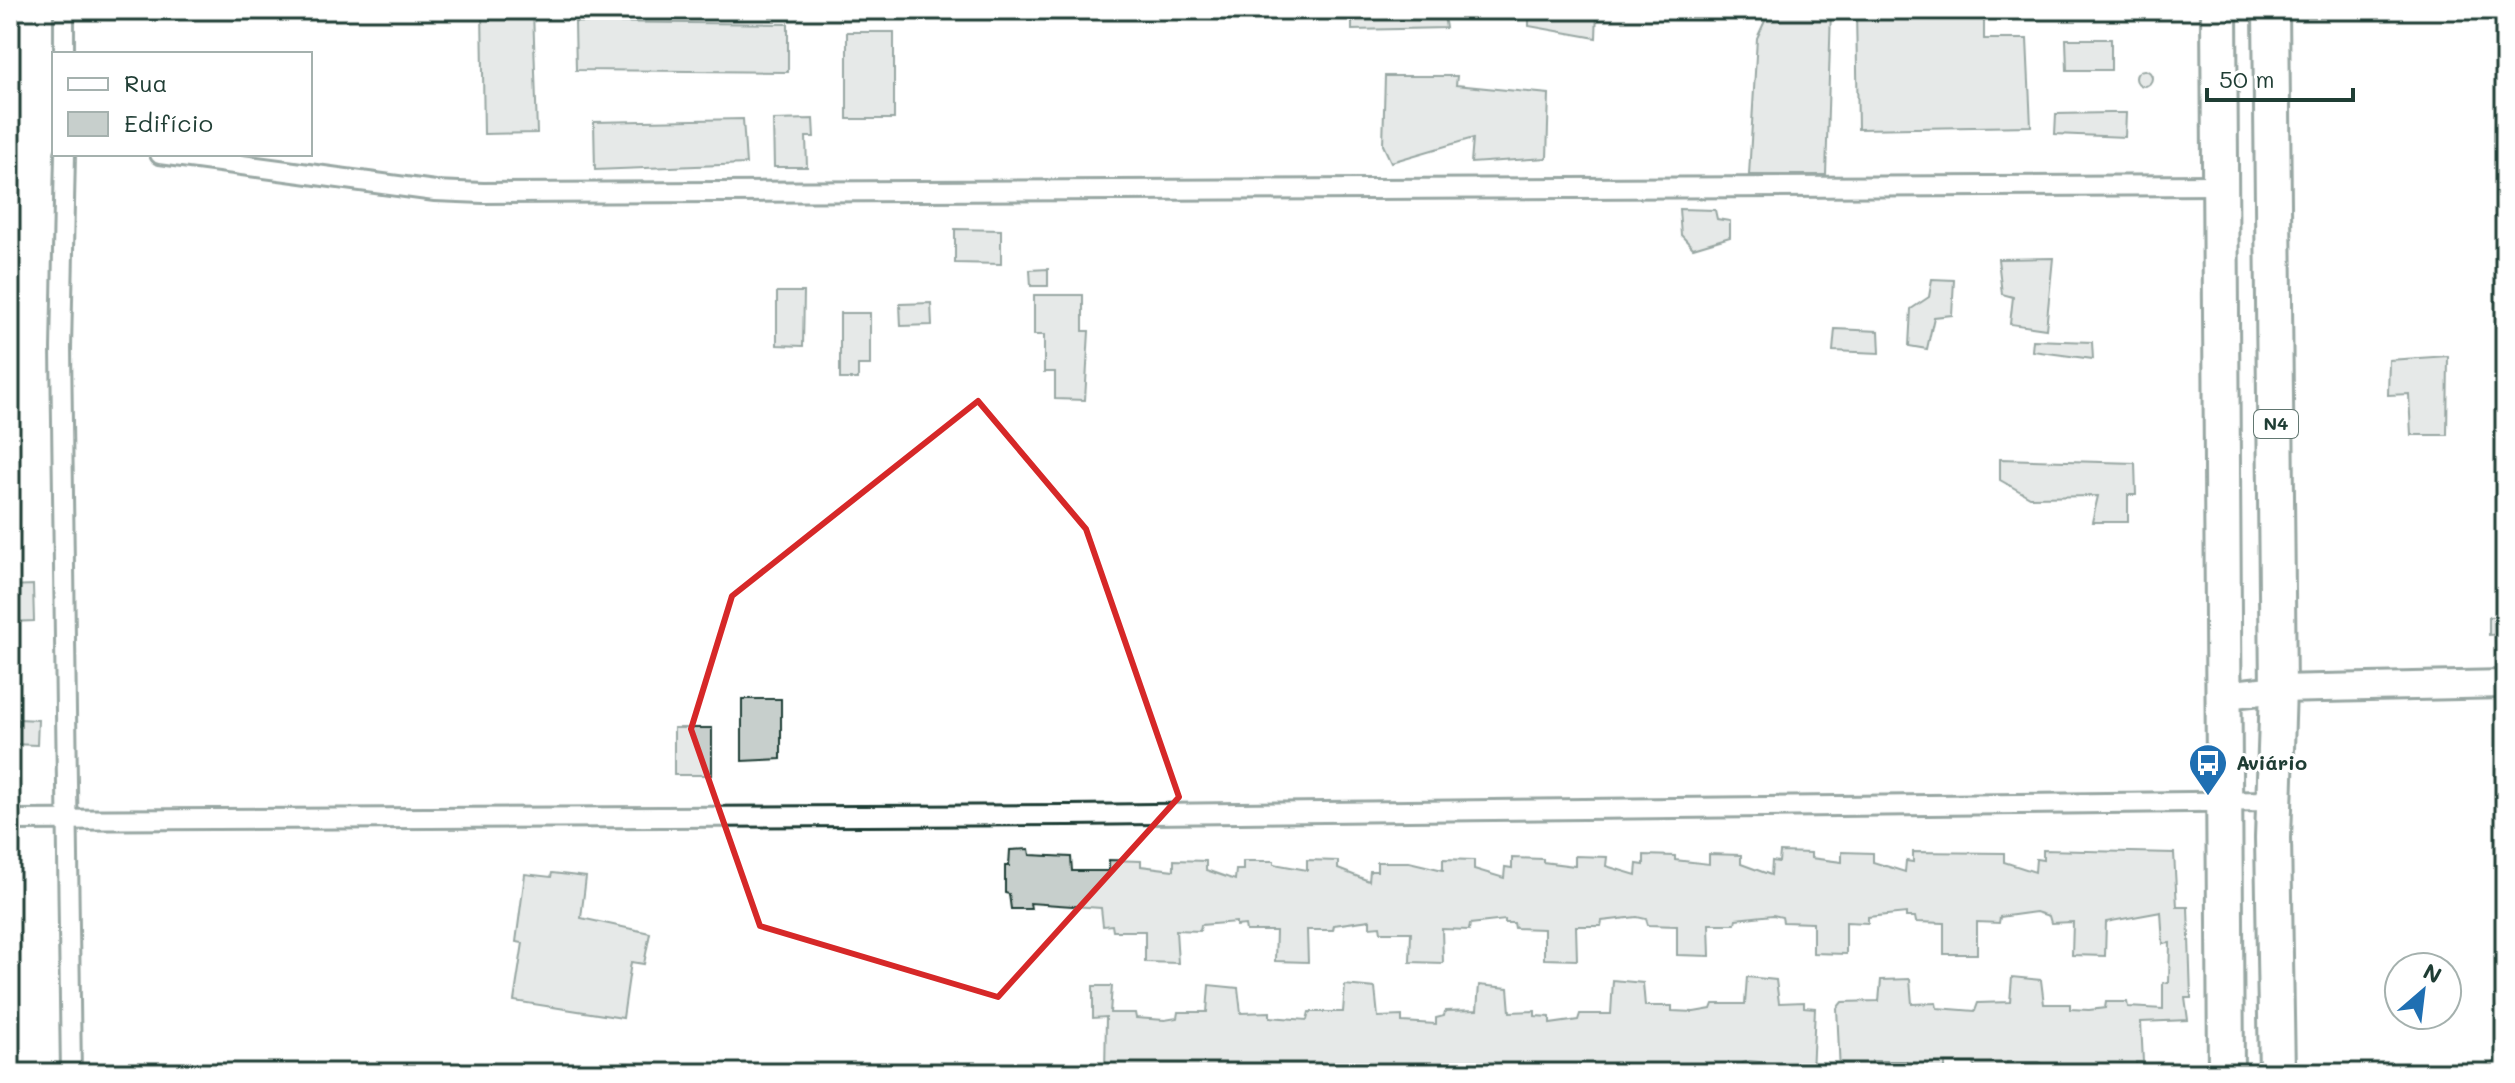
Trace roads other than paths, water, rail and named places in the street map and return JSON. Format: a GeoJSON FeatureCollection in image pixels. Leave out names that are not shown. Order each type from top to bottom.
{"type":"FeatureCollection","features":[{"type":"Feature","properties":{"kind":"highway"},"geometry":{"type":"LineString","coordinates":[[2219,10],[2226,1073]]}},
{"type":"Feature","properties":{"kind":"highway","name":"N4"},"geometry":{"type":"LineString","coordinates":[[2271,10],[2278,689],[2273,801],[2277,1073]]}},
{"type":"Feature","properties":{"kind":"street"},"geometry":{"type":"LineString","coordinates":[[64,10],[64,52]]}},
{"type":"Feature","properties":{"kind":"street"},"geometry":{"type":"LineString","coordinates":[[65,156],[61,349],[71,1073]]}},
{"type":"Feature","properties":{"kind":"street"},"geometry":{"type":"LineString","coordinates":[[175,156],[435,191],[483,193],[2220,185]]}},
{"type":"Feature","properties":{"kind":"street"},"geometry":{"type":"LineString","coordinates":[[2225,695],[2278,689],[2505,684]]}},
{"type":"Feature","properties":{"kind":"street"},"geometry":{"type":"LineString","coordinates":[[10,820],[1100,814],[2273,801]]}},
{"type":"Feature","properties":{"kind":"place","name":"Aviário"},"geometry":{"type":"Point","coordinates":[2208,797]}}]}
